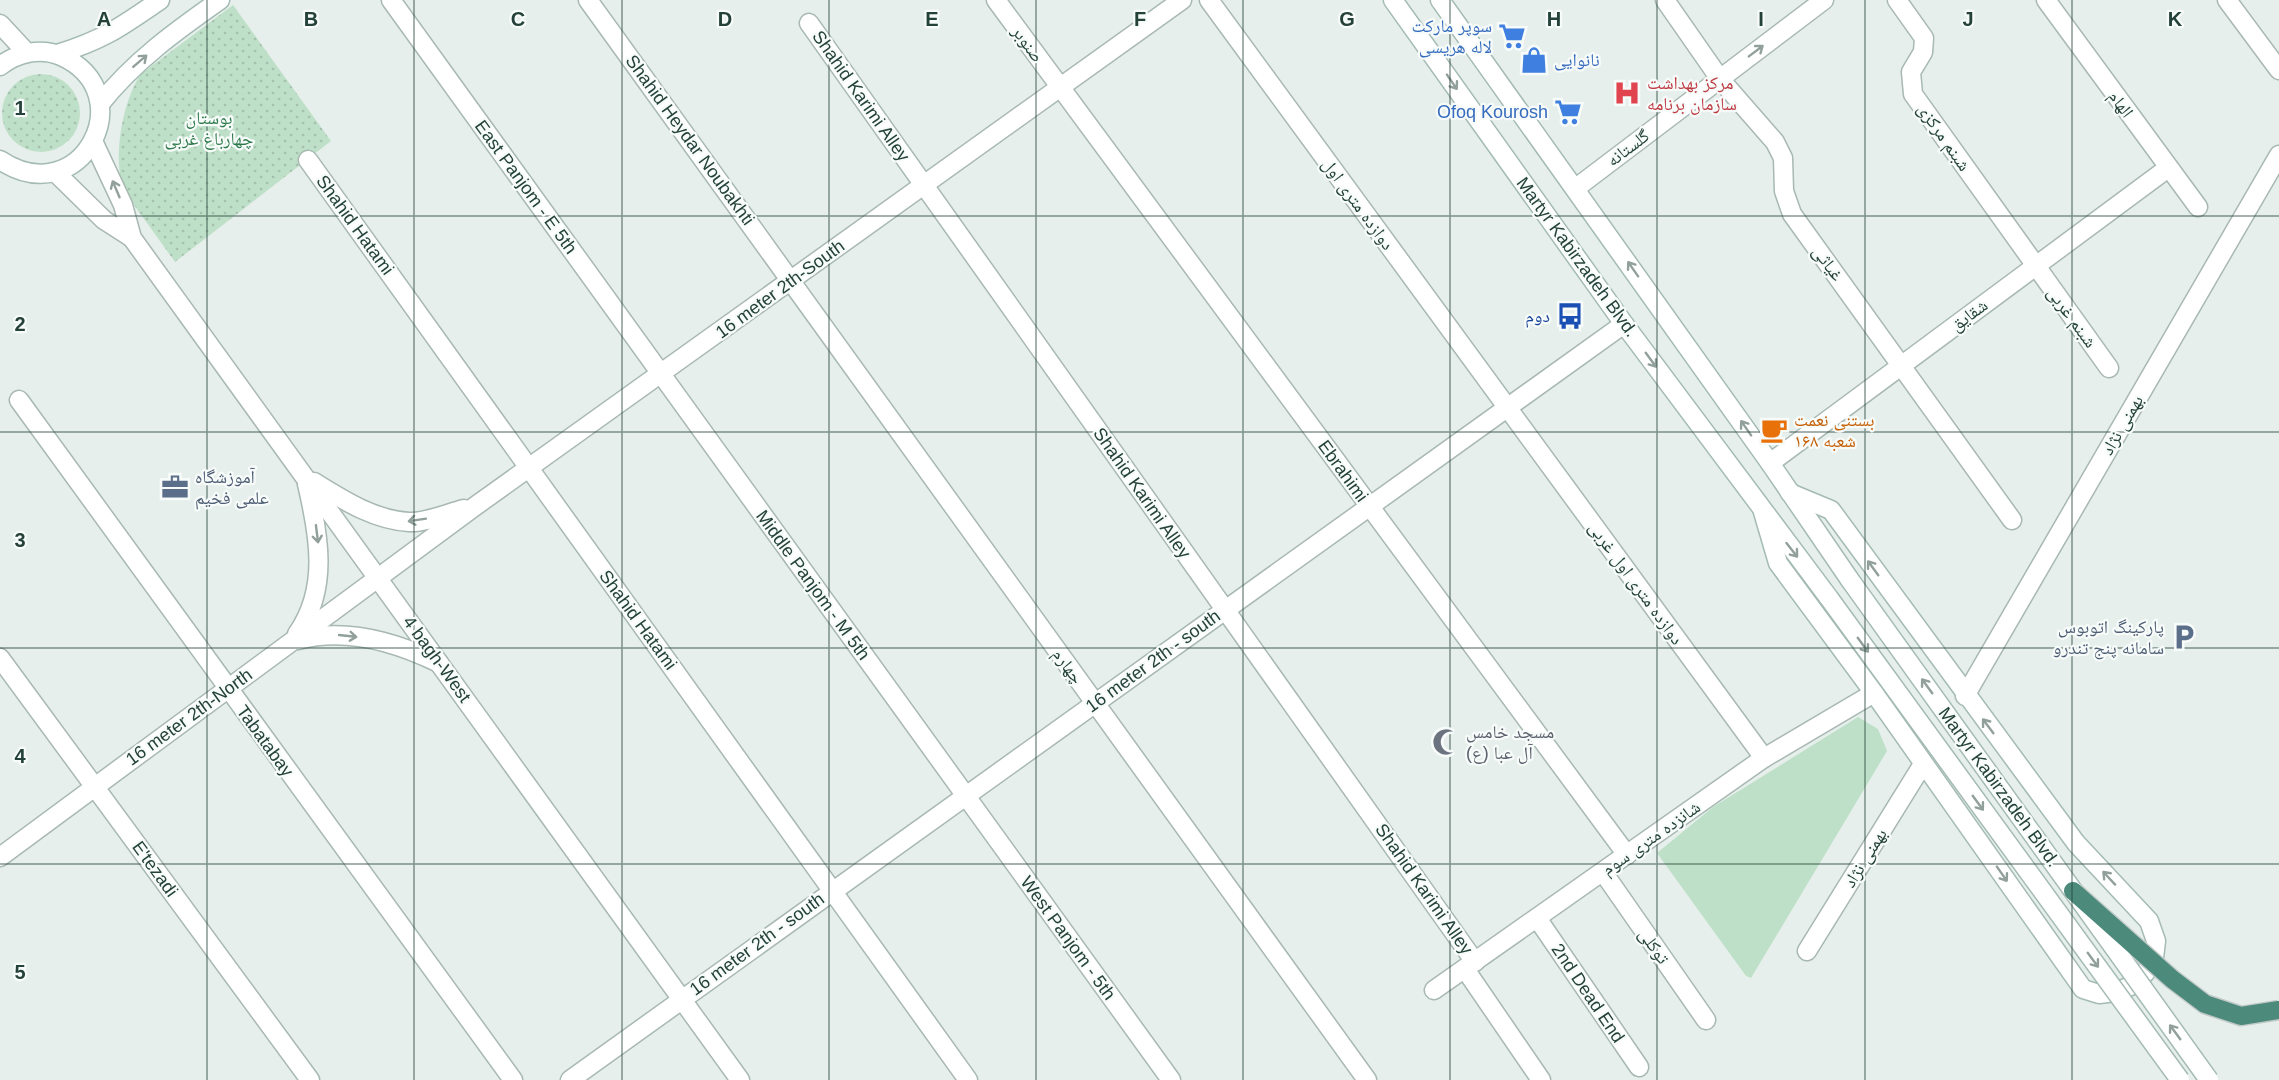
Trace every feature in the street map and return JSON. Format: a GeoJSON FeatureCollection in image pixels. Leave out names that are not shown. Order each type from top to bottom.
{"type":"FeatureCollection","features":[{"type":"Feature","properties":{"kind":"highway"},"geometry":{"type":"LineString","coordinates":[[2073,891],[2172,979],[2205,1004],[2241,1016],[2279,1010]]}},
{"type":"Feature","properties":{"kind":"street"},"geometry":{"type":"LineString","coordinates":[[0,66],[10,59],[27,53],[57,54],[94,43],[113,33],[160,0]]}},
{"type":"Feature","properties":{"kind":"street"},"geometry":{"type":"LineString","coordinates":[[100,104],[122,77],[166,38],[220,0]]}},
{"type":"Feature","properties":{"kind":"street","name":"East Panjom - E 5th"},"geometry":{"type":"LineString","coordinates":[[391,0],[661,374]]}},
{"type":"Feature","properties":{"kind":"street","name":"Shahid Heydar Noubakhti"},"geometry":{"type":"LineString","coordinates":[[588,0],[791,281]]}},
{"type":"Feature","properties":{"kind":"street","name":"صنوبر"},"geometry":{"type":"LineString","coordinates":[[996,0],[1060,87]]}},
{"type":"Feature","properties":{"kind":"street","name":"16 meter 2th-South"},"geometry":{"type":"LineString","coordinates":[[378,578],[1182,0]]}},
{"type":"Feature","properties":{"kind":"street","name":"دوازده متری اول"},"geometry":{"type":"LineString","coordinates":[[1209,0],[1507,407]]}},
{"type":"Feature","properties":{"kind":"street","name":"Martyr Kabirzadeh Blvd."},"geometry":{"type":"LineString","coordinates":[[1393,0],[1624,324],[1828,598],[2180,1080]]}},
{"type":"Feature","properties":{"kind":"street","name":"Martyr Kabirzadeh Blvd."},"geometry":{"type":"LineString","coordinates":[[1440,0],[1576,188],[1850,580],[2209,1080]]}},
{"type":"Feature","properties":{"kind":"street","name":"غیاثی"},"geometry":{"type":"LineString","coordinates":[[1665,0],[1720,79],[1775,142],[1783,159],[1784,190],[1792,214],[2012,520]]}},
{"type":"Feature","properties":{"kind":"street","name":"گلستانه"},"geometry":{"type":"LineString","coordinates":[[1576,188],[1824,0]]}},
{"type":"Feature","properties":{"kind":"street","name":"شبنم مرکزی"},"geometry":{"type":"LineString","coordinates":[[1898,0],[1924,38],[1923,52],[1911,72],[1913,94],[2035,267]]}},
{"type":"Feature","properties":{"kind":"street","name":"الهام"},"geometry":{"type":"LineString","coordinates":[[2046,0],[2198,207]]}},
{"type":"Feature","properties":{"kind":"street"},"geometry":{"type":"LineString","coordinates":[[2226,0],[2279,70]]}},
{"type":"Feature","properties":{"kind":"street","name":"Shahid Karimi Alley"},"geometry":{"type":"LineString","coordinates":[[809,23],[1225,609],[1470,965],[1541,1080]]}},
{"type":"Feature","properties":{"kind":"street"},"geometry":{"type":"LineString","coordinates":[[0,24],[27,53]]}},
{"type":"Feature","properties":{"kind":"street"},"geometry":{"type":"LineString","coordinates":[[5,167],[27,173],[55,172],[77,160],[93,141],[100,123],[100,104],[95,87],[72,61],[57,54]]}},
{"type":"Feature","properties":{"kind":"street","name":"Ebrahimi"},"geometry":{"type":"LineString","coordinates":[[1060,87],[1627,855]]}},
{"type":"Feature","properties":{"kind":"street"},"geometry":{"type":"LineString","coordinates":[[93,141],[123,206],[132,238]]}},
{"type":"Feature","properties":{"kind":"street","name":"بهمنی نژاد"},"geometry":{"type":"LineString","coordinates":[[1965,696],[2279,155]]}},
{"type":"Feature","properties":{"kind":"street","name":"Shahid Hatami"},"geometry":{"type":"LineString","coordinates":[[308,160],[968,1080]]}},
{"type":"Feature","properties":{"kind":"street","name":"شقایق"},"geometry":{"type":"LineString","coordinates":[[1770,463],[2168,168]]}},
{"type":"Feature","properties":{"kind":"street"},"geometry":{"type":"LineString","coordinates":[[55,172],[104,220],[132,238]]}},
{"type":"Feature","properties":{"kind":"street","name":"4 bagh-West"},"geometry":{"type":"LineString","coordinates":[[132,238],[740,1080]]}},
{"type":"Feature","properties":{"kind":"street","name":"شبنم غربی"},"geometry":{"type":"LineString","coordinates":[[2035,267],[2109,368]]}},
{"type":"Feature","properties":{"kind":"street","name":"چهارم"},"geometry":{"type":"LineString","coordinates":[[791,281],[1367,1080]]}},
{"type":"Feature","properties":{"kind":"street","name":"16 meter 2th - south"},"geometry":{"type":"LineString","coordinates":[[570,1080],[681,998],[1624,324]]}},
{"type":"Feature","properties":{"kind":"street","name":"Middle Panjom - M 5th"},"geometry":{"type":"LineString","coordinates":[[661,374],[965,795]]}},
{"type":"Feature","properties":{"kind":"street","name":"Tabatabay"},"geometry":{"type":"LineString","coordinates":[[19,400],[513,1080]]}},
{"type":"Feature","properties":{"kind":"street","name":"دوازده متری اول غربی"},"geometry":{"type":"LineString","coordinates":[[1507,407],[1764,759]]}},
{"type":"Feature","properties":{"kind":"street"},"geometry":{"type":"LineString","coordinates":[[304,476],[346,502],[379,516],[400,520],[411,522],[474,507]]}},
{"type":"Feature","properties":{"kind":"street"},"geometry":{"type":"LineString","coordinates":[[290,642],[314,603],[318,581],[316,528],[304,476]]}},
{"type":"Feature","properties":{"kind":"street","name":"Martyr Kabirzadeh Blvd."},"geometry":{"type":"LineString","coordinates":[[1763,512],[1778,563],[1874,693],[2083,988],[2099,994],[2116,992],[2133,985],[2145,973],[2154,958],[2156,940],[2149,921],[2076,843],[1965,696],[1831,510],[1790,494]]}},
{"type":"Feature","properties":{"kind":"street","name":"16 meter 2th-North"},"geometry":{"type":"LineString","coordinates":[[0,857],[378,578]]}},
{"type":"Feature","properties":{"kind":"street"},"geometry":{"type":"LineString","coordinates":[[290,642],[313,636],[335,634],[363,637],[401,646],[441,664]]}},
{"type":"Feature","properties":{"kind":"street","name":"E'tezadi"},"geometry":{"type":"LineString","coordinates":[[0,658],[310,1080]]}},
{"type":"Feature","properties":{"kind":"street","name":"شانزده متری سوم"},"geometry":{"type":"LineString","coordinates":[[1434,990],[1764,759],[1874,693]]}},
{"type":"Feature","properties":{"kind":"street","name":"بهمنی نژاد"},"geometry":{"type":"LineString","coordinates":[[1808,951],[1923,764]]}},
{"type":"Feature","properties":{"kind":"street","name":"West Panjom - 5th"},"geometry":{"type":"LineString","coordinates":[[965,795],[1171,1080]]}},
{"type":"Feature","properties":{"kind":"street","name":"توکلی"},"geometry":{"type":"LineString","coordinates":[[1603,872],[1706,1020]]}},
{"type":"Feature","properties":{"kind":"street","name":"2nd Dead End"},"geometry":{"type":"LineString","coordinates":[[1537,918],[1639,1067]]}},
{"type":"Feature","properties":{"kind":"green space","name":"بوستان چهارباغ غربی"},"geometry":{"type":"Polygon","coordinates":[[[233,5],[331,141],[175,262],[124,191],[119,163],[119,147],[124,115],[134,86],[141,74],[233,5]]]}},
{"type":"Feature","properties":{"kind":"green space"},"geometry":{"type":"Polygon","coordinates":[[[41,74],[56,77],[68,86],[77,98],[80,113],[77,128],[68,140],[56,149],[41,152],[26,149],[14,140],[5,128],[2,113],[5,98],[14,86],[26,77],[41,74]]]}},
{"type":"Feature","properties":{"kind":"green space"},"geometry":{"type":"Polygon","coordinates":[[[1858,717],[1878,729],[1887,751],[1751,978],[1746,976],[1657,853],[1713,807],[1858,717]]]}},
{"type":"Feature","properties":{"kind":"place","name":"سوپر مارکت لاله هریسی"},"geometry":{"type":"Point","coordinates":[1512,36]}},
{"type":"Feature","properties":{"kind":"place","name":"نانوایی"},"geometry":{"type":"Point","coordinates":[1534,60]}},
{"type":"Feature","properties":{"kind":"place","name":"مرکز بهداشت سازمان برنامه"},"geometry":{"type":"Point","coordinates":[1627,93]}},
{"type":"Feature","properties":{"kind":"place","name":"Ofoq Kourosh"},"geometry":{"type":"Point","coordinates":[1568,112]}},
{"type":"Feature","properties":{"kind":"place","name":"دوم"},"geometry":{"type":"Point","coordinates":[1570,316]}},
{"type":"Feature","properties":{"kind":"place","name":"بستنی نعمت شعبه ۱۶۸"},"geometry":{"type":"Point","coordinates":[1774,430]}},
{"type":"Feature","properties":{"kind":"place","name":"آموزشگاه علمی فخیم"},"geometry":{"type":"Point","coordinates":[175,487]}},
{"type":"Feature","properties":{"kind":"place","name":"پارکینگ اتوبوس سامانه پنج تندرو"},"geometry":{"type":"Point","coordinates":[2184,637]}},
{"type":"Feature","properties":{"kind":"place","name":"مسجد خامس آل عبا (ع)"},"geometry":{"type":"Point","coordinates":[1446,742]}}]}
